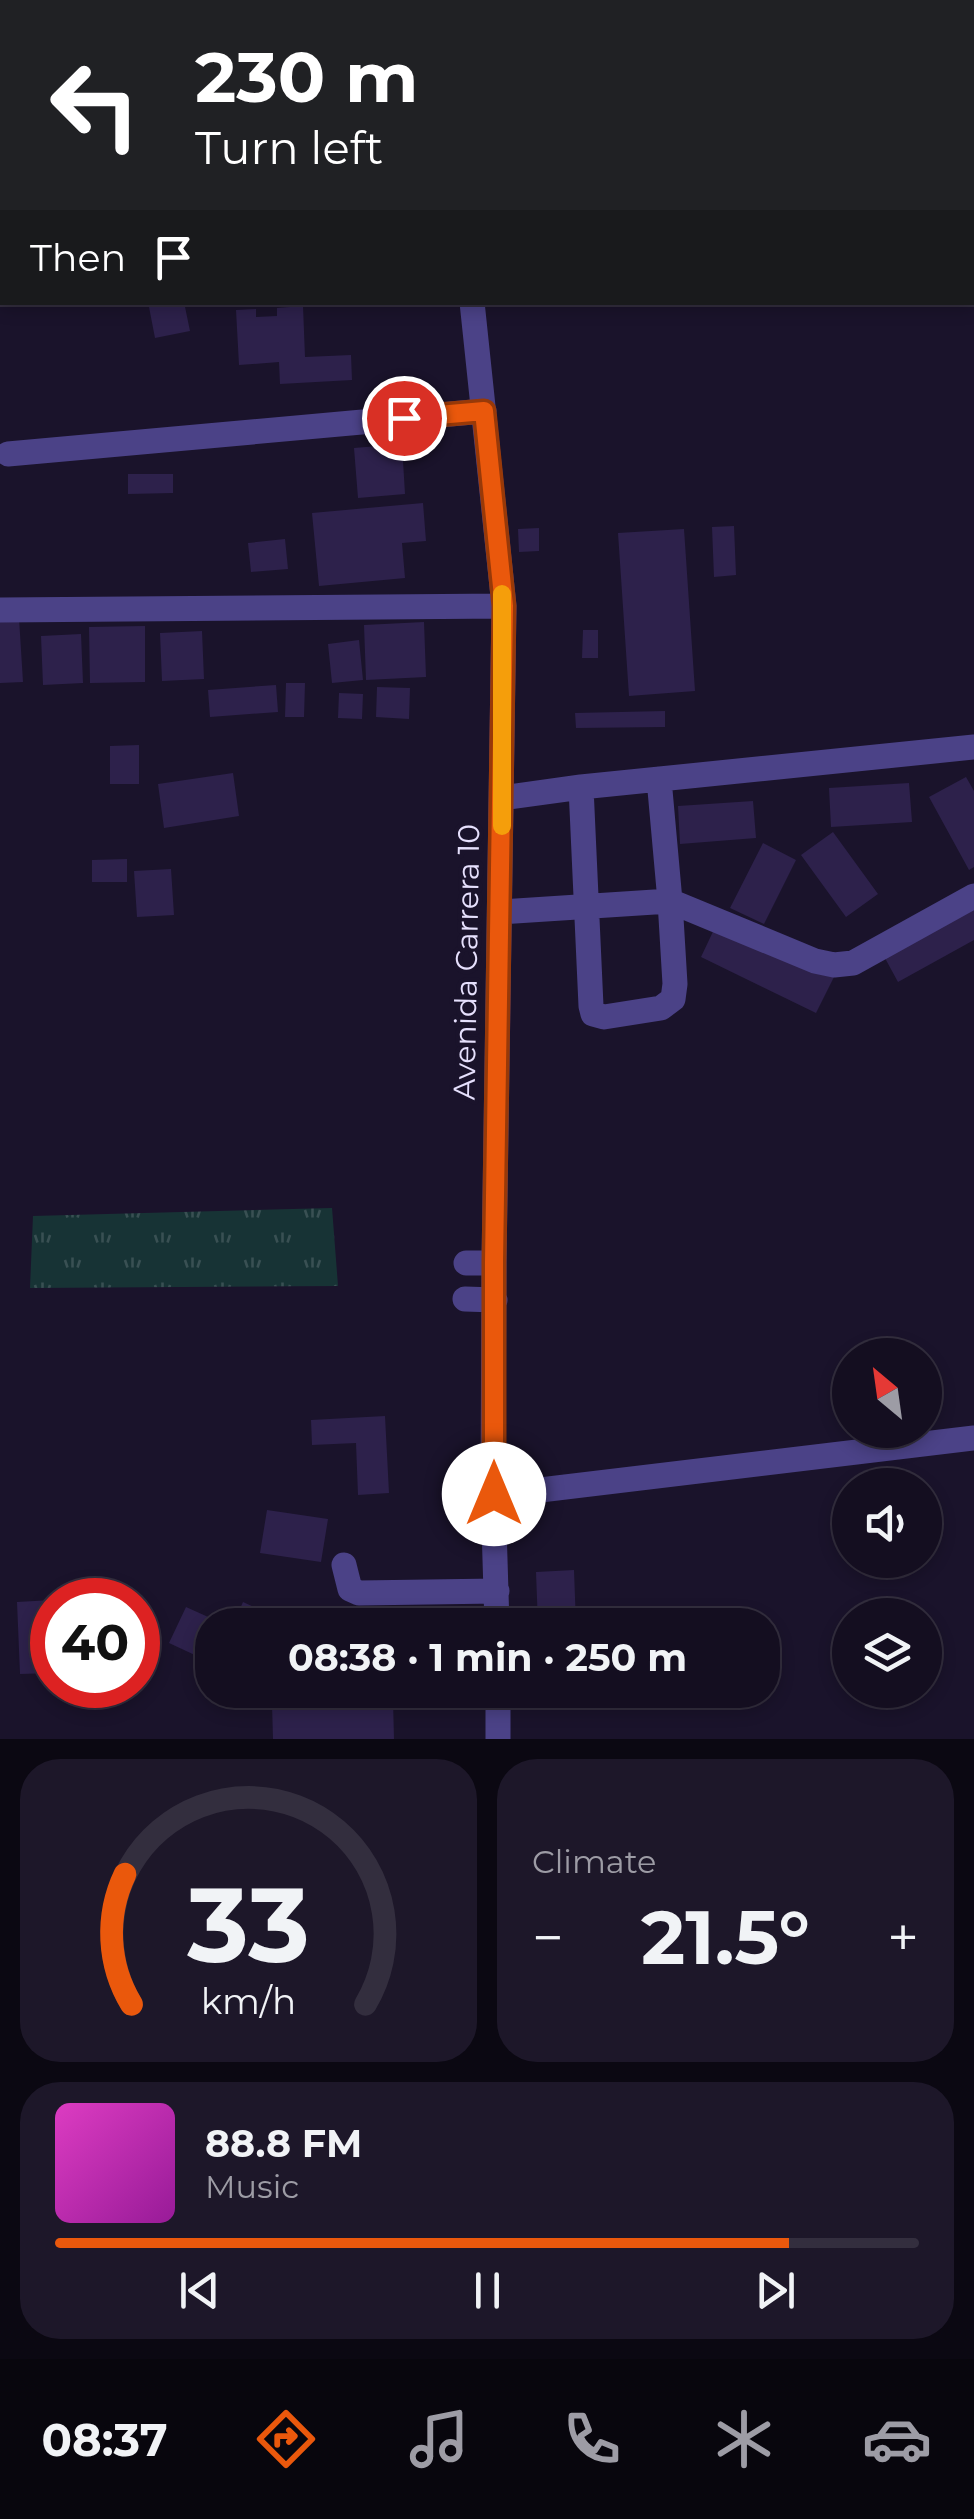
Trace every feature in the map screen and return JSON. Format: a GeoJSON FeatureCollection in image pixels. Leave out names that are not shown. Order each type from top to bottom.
{"type":"FeatureCollection","features":[{"type":"Feature","properties":{"kind":"street","name":"Avenida Carrera 10"},"geometry":{"type":"LineString","coordinates":[[472,305],[504,606],[494,1262],[497,1608]]}},
{"type":"Feature","properties":{"kind":"street"},"geometry":{"type":"LineString","coordinates":[[8,454],[484,411]]}},
{"type":"Feature","properties":{"kind":"street"},"geometry":{"type":"LineString","coordinates":[[0,610],[504,606]]}},
{"type":"Feature","properties":{"kind":"street"},"geometry":{"type":"LineString","coordinates":[[502,798],[974,747]]}},
{"type":"Feature","properties":{"kind":"street"},"geometry":{"type":"LineString","coordinates":[[580,787],[591,1006],[593,1014],[604,1017],[661,1008],[673,999],[670,901],[659,779]]}},
{"type":"Feature","properties":{"kind":"street"},"geometry":{"type":"LineString","coordinates":[[500,912],[670,901],[815,961],[834,965],[853,962],[974,896]]}},
{"type":"Feature","properties":{"kind":"street"},"geometry":{"type":"LineString","coordinates":[[466,1263],[494,1262]]}},
{"type":"Feature","properties":{"kind":"street"},"geometry":{"type":"LineString","coordinates":[[465,1299],[495,1300]]}},
{"type":"Feature","properties":{"kind":"street"},"geometry":{"type":"LineString","coordinates":[[494,1494],[974,1438]]}},
{"type":"Feature","properties":{"kind":"street"},"geometry":{"type":"LineString","coordinates":[[344,1565],[350,1588],[359,1593],[497,1591]]}},
{"type":"Feature","properties":{"kind":"street"},"geometry":{"type":"LineString","coordinates":[[498,1708],[498,1739]]}},
{"type":"Feature","properties":{"kind":"green space"},"geometry":{"type":"Polygon","coordinates":[[[332,1208],[338,1286],[30,1288],[33,1216],[332,1208]]]}},
{"type":"Feature","properties":{"kind":"building"},"geometry":{"type":"Polygon","coordinates":[[[185,305],[190,331],[155,338],[149,307],[185,305]]]}},
{"type":"Feature","properties":{"kind":"building"},"geometry":{"type":"Polygon","coordinates":[[[303,306],[305,357],[351,355],[352,380],[280,384],[279,362],[239,365],[236,310],[256,309],[256,317],[277,316],[277,308],[303,306]]]}},
{"type":"Feature","properties":{"kind":"building"},"geometry":{"type":"Polygon","coordinates":[[[402,444],[405,494],[358,498],[354,448],[402,444]]]}},
{"type":"Feature","properties":{"kind":"building"},"geometry":{"type":"Polygon","coordinates":[[[128,474],[173,474],[173,493],[128,494],[128,474]]]}},
{"type":"Feature","properties":{"kind":"building"},"geometry":{"type":"Polygon","coordinates":[[[423,503],[426,541],[402,543],[405,578],[319,586],[312,513],[423,503]]]}},
{"type":"Feature","properties":{"kind":"building"},"geometry":{"type":"Polygon","coordinates":[[[734,526],[736,575],[714,577],[712,527],[734,526]]]}},
{"type":"Feature","properties":{"kind":"building"},"geometry":{"type":"Polygon","coordinates":[[[539,528],[539,551],[519,552],[518,529],[539,528]]]}},
{"type":"Feature","properties":{"kind":"building"},"geometry":{"type":"Polygon","coordinates":[[[684,529],[695,691],[629,696],[618,533],[684,529]]]}},
{"type":"Feature","properties":{"kind":"building"},"geometry":{"type":"Polygon","coordinates":[[[285,539],[288,569],[251,572],[248,543],[285,539]]]}},
{"type":"Feature","properties":{"kind":"building"},"geometry":{"type":"Polygon","coordinates":[[[19,618],[23,682],[0,683],[0,619],[19,618]]]}},
{"type":"Feature","properties":{"kind":"building"},"geometry":{"type":"Polygon","coordinates":[[[424,622],[426,677],[366,680],[364,625],[424,622]]]}},
{"type":"Feature","properties":{"kind":"building"},"geometry":{"type":"Polygon","coordinates":[[[145,626],[145,682],[90,683],[89,627],[145,626]]]}},
{"type":"Feature","properties":{"kind":"building"},"geometry":{"type":"Polygon","coordinates":[[[583,630],[598,630],[598,658],[582,658],[583,630]]]}},
{"type":"Feature","properties":{"kind":"building"},"geometry":{"type":"Polygon","coordinates":[[[202,631],[204,679],[162,681],[160,633],[202,631]]]}},
{"type":"Feature","properties":{"kind":"building"},"geometry":{"type":"Polygon","coordinates":[[[81,634],[83,683],[43,685],[41,636],[81,634]]]}},
{"type":"Feature","properties":{"kind":"building"},"geometry":{"type":"Polygon","coordinates":[[[359,640],[363,680],[332,683],[328,644],[359,640]]]}},
{"type":"Feature","properties":{"kind":"building"},"geometry":{"type":"Polygon","coordinates":[[[286,683],[305,683],[304,717],[285,717],[286,683]]]}},
{"type":"Feature","properties":{"kind":"building"},"geometry":{"type":"Polygon","coordinates":[[[276,685],[278,712],[210,717],[208,690],[276,685]]]}},
{"type":"Feature","properties":{"kind":"building"},"geometry":{"type":"Polygon","coordinates":[[[377,687],[410,688],[409,719],[376,717],[377,687]]]}},
{"type":"Feature","properties":{"kind":"building"},"geometry":{"type":"Polygon","coordinates":[[[339,693],[363,694],[362,719],[338,718],[339,693]]]}},
{"type":"Feature","properties":{"kind":"building"},"geometry":{"type":"Polygon","coordinates":[[[665,711],[665,727],[576,728],[575,713],[665,711]]]}},
{"type":"Feature","properties":{"kind":"building"},"geometry":{"type":"Polygon","coordinates":[[[139,745],[139,784],[110,784],[110,746],[139,745]]]}},
{"type":"Feature","properties":{"kind":"building"},"geometry":{"type":"Polygon","coordinates":[[[233,773],[239,816],[164,828],[158,784],[233,773]]]}},
{"type":"Feature","properties":{"kind":"building"},"geometry":{"type":"Polygon","coordinates":[[[966,777],[974,791],[974,867],[969,870],[929,797],[966,777]]]}},
{"type":"Feature","properties":{"kind":"building"},"geometry":{"type":"Polygon","coordinates":[[[909,783],[912,822],[831,827],[829,788],[909,783]]]}},
{"type":"Feature","properties":{"kind":"building"},"geometry":{"type":"Polygon","coordinates":[[[753,801],[756,838],[680,844],[678,806],[753,801]]]}},
{"type":"Feature","properties":{"kind":"building"},"geometry":{"type":"Polygon","coordinates":[[[833,832],[878,894],[846,917],[801,855],[833,832]]]}},
{"type":"Feature","properties":{"kind":"building"},"geometry":{"type":"Polygon","coordinates":[[[763,843],[796,860],[764,924],[730,908],[763,843]]]}},
{"type":"Feature","properties":{"kind":"building"},"geometry":{"type":"Polygon","coordinates":[[[127,859],[127,882],[92,882],[92,860],[127,859]]]}},
{"type":"Feature","properties":{"kind":"building"},"geometry":{"type":"Polygon","coordinates":[[[171,869],[174,915],[137,917],[134,871],[171,869]]]}},
{"type":"Feature","properties":{"kind":"building"},"geometry":{"type":"Polygon","coordinates":[[[974,898],[974,940],[898,982],[880,949],[974,898]]]}},
{"type":"Feature","properties":{"kind":"building"},"geometry":{"type":"Polygon","coordinates":[[[718,921],[834,977],[816,1013],[701,957],[718,921]]]}},
{"type":"Feature","properties":{"kind":"building"},"geometry":{"type":"Polygon","coordinates":[[[385,1416],[389,1493],[358,1495],[356,1443],[312,1445],[311,1420],[385,1416]]]}},
{"type":"Feature","properties":{"kind":"building"},"geometry":{"type":"Polygon","coordinates":[[[267,1510],[328,1519],[321,1562],[260,1553],[267,1510]]]}},
{"type":"Feature","properties":{"kind":"building"},"geometry":{"type":"Polygon","coordinates":[[[574,1570],[575,1608],[537,1608],[536,1572],[574,1570]]]}},
{"type":"Feature","properties":{"kind":"building"},"geometry":{"type":"Polygon","coordinates":[[[30,1601],[30,1674],[20,1674],[17,1602],[30,1601]]]}},
{"type":"Feature","properties":{"kind":"building"},"geometry":{"type":"Polygon","coordinates":[[[186,1607],[195,1611],[195,1655],[169,1643],[186,1607]]]}},
{"type":"Feature","properties":{"kind":"building"},"geometry":{"type":"Polygon","coordinates":[[[272,1708],[393,1708],[394,1739],[273,1739],[272,1708]]]}},
{"type":"Feature","properties":{"kind":"slow traffic"},"geometry":{"type":"LineString","coordinates":[[502,594],[502,826]]}},
{"type":"Feature","properties":{"kind":"route"},"geometry":{"type":"LineString","coordinates":[[404,418],[484,411],[504,606],[494,1494]]}}]}
